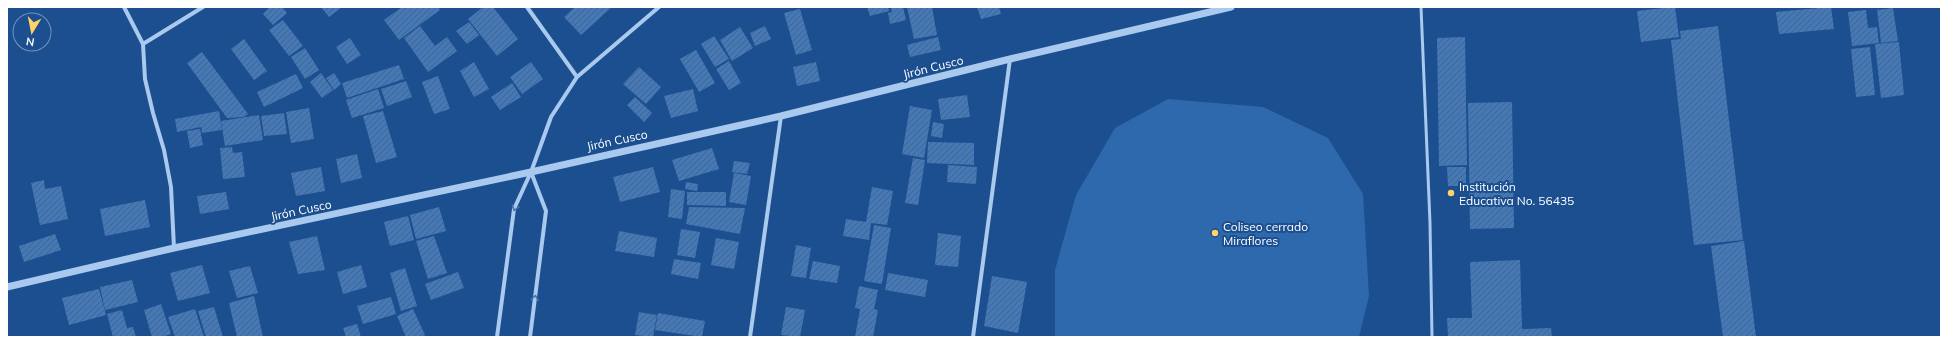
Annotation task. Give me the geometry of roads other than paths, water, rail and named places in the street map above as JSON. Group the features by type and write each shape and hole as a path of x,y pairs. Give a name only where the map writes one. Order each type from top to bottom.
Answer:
{"street":[{"path":"124,7 143,44 145,80 164,150 171,187 174,248"},
{"path":"143,44 203,7"},
{"path":"527,7 578,77"},
{"path":"497,337 514,209 551,117 578,77 659,7"},
{"name":"Jirón Cusco","path":"7,287 174,248 530,172 780,116 1010,59 1231,7"},
{"path":"973,337 1010,59"},
{"path":"750,337 780,116"},
{"path":"530,172 546,211 530,337"}],"lane":[{"path":"1421,7 1430,222 1432,337"}],"place":[{"name":"Institución Educativa No. 56435","path":"1451,193"},
{"name":"Coliseo cerrado Miraflores","path":"1215,233"}]}
